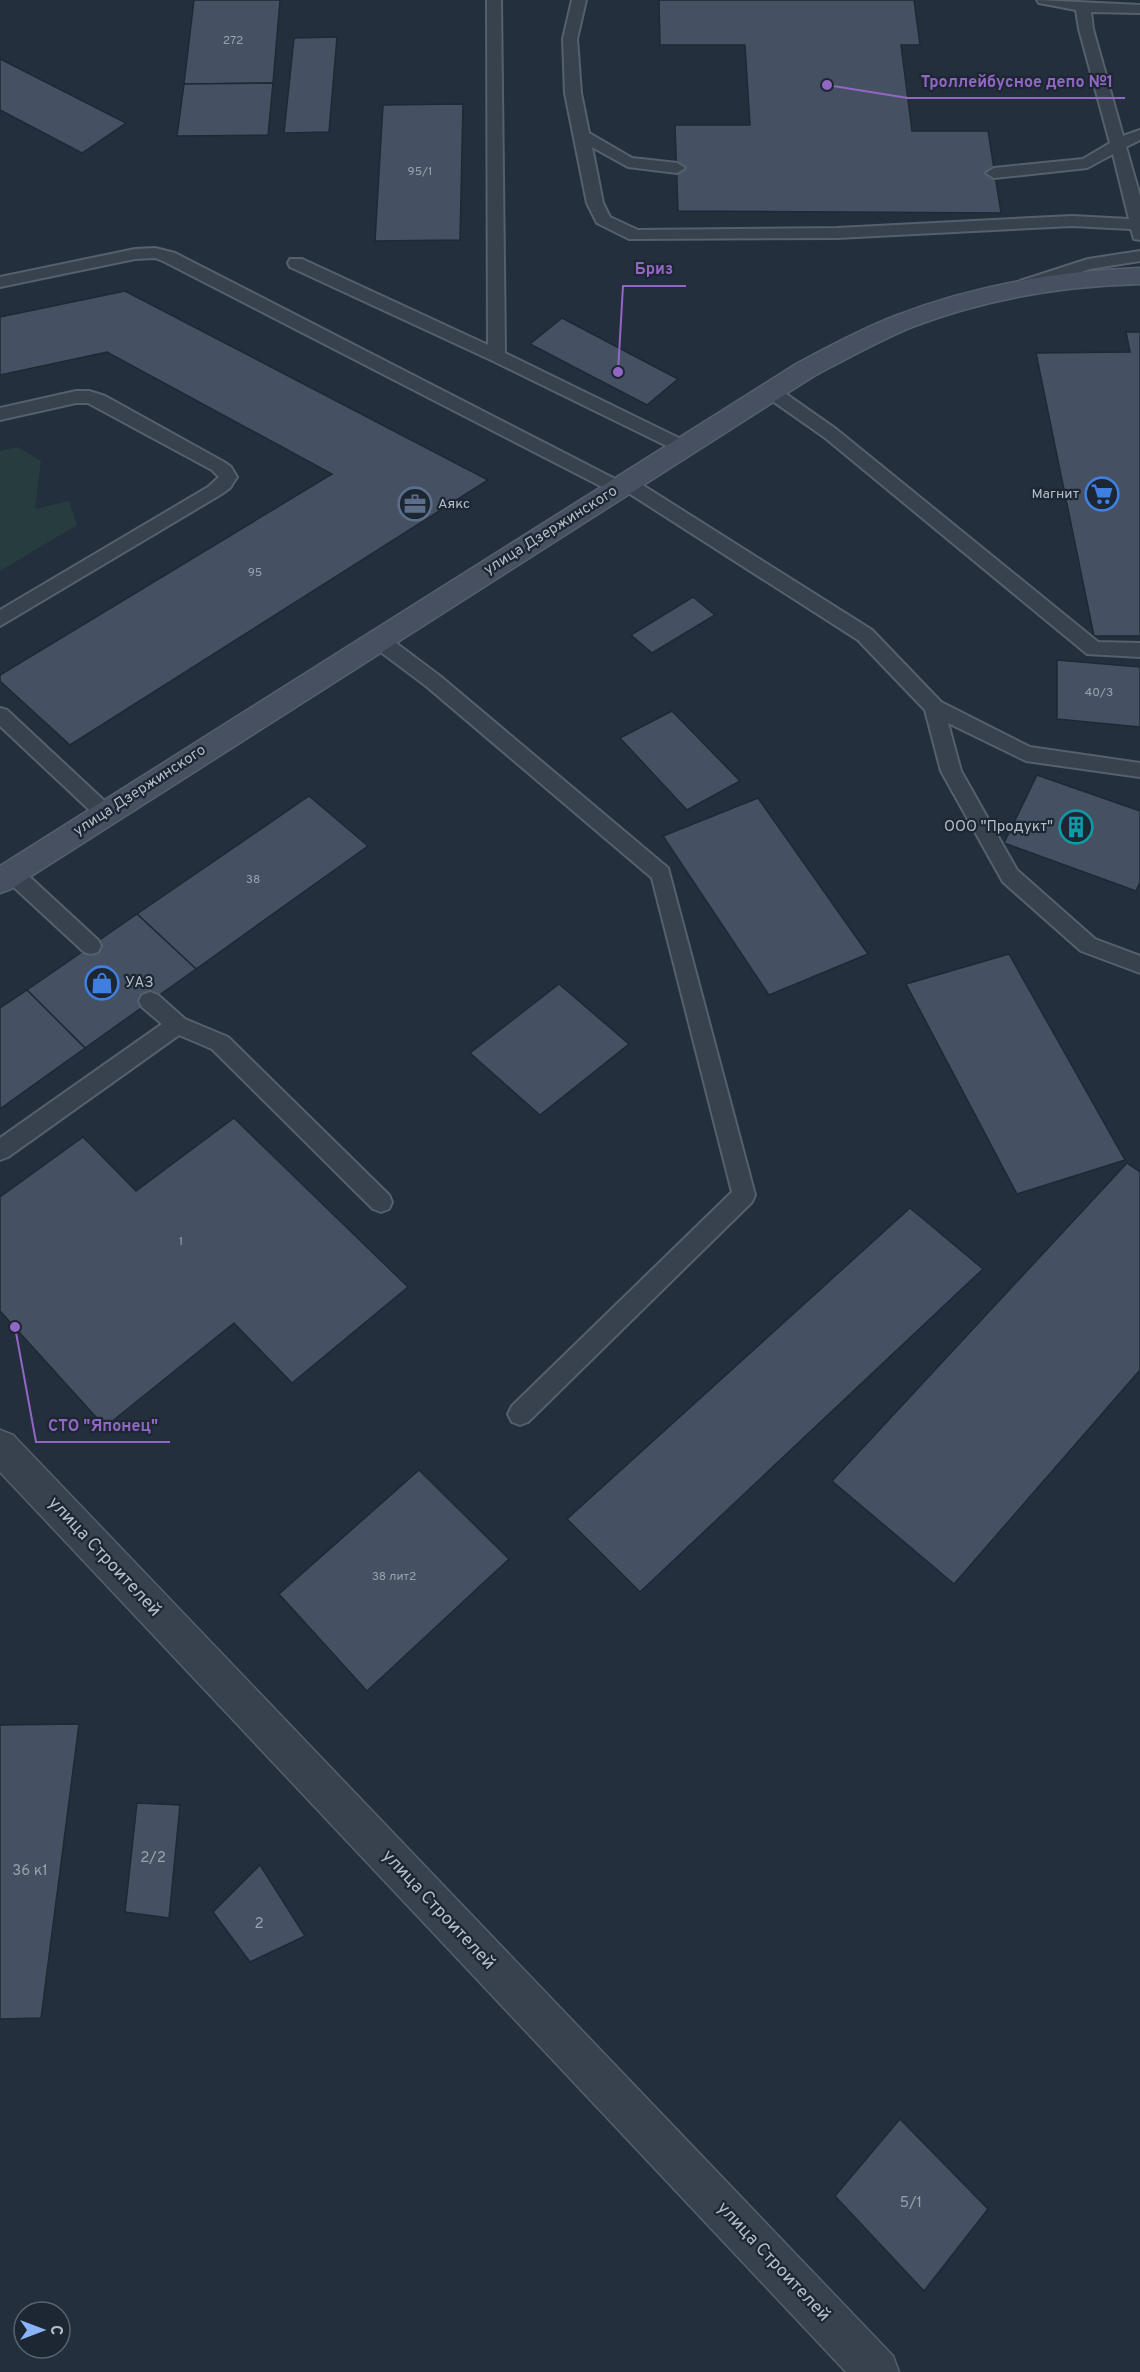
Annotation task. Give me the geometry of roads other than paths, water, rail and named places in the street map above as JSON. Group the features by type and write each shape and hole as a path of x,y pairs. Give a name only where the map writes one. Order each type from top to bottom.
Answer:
{"main road":[{"name":"улица Дзержинского","path":"6,877 377,639 624,486 770,391 831,356 903,322 1001,293 1075,280 1140,276"}],"street":[{"name":"улица Строителей","path":"0,1447 877,2372"}],"lane":[{"path":"494,0 497,356"},
{"path":"579,0 570,39 573,93 595,203 603,220 635,235 837,233 1072,221 1139,228 1086,29 1083,7"},
{"path":"1044,0 1083,7 1140,9"},
{"path":"582,135 628,162 677,168"},
{"path":"994,173 1087,163 1130,138 1140,135"},
{"path":"0,282 135,254 155,252 169,257 624,486 865,635 934,707 1026,754 1140,770"},
{"path":"1001,293 1088,264 1140,256"},
{"path":"296,263 497,356 683,447"},
{"path":"770,391 830,433 1094,649 1140,650"},
{"path":"0,414 88,397 99,400 218,466 225,471 228,477 224,484 214,491 0,619"},
{"path":"377,639 433,681 661,874 744,1195 520,1414"},
{"path":"934,707 951,771 1010,876 1088,945 1140,965"},
{"path":"0,715 105,813"},
{"path":"6,877 91,945"},
{"path":"150,1001 177,1026 220,1043 381,1202"},
{"path":"0,1150 177,1026"}],"place":[{"name":"Троллейбусное депо №1","path":"827,85"},
{"name":"Бриз","path":"618,372"},
{"name":"Магнит","path":"1102,494"},
{"name":"Аякс","path":"415,504"},
{"name":"ООО \"Продукт\"","path":"1076,827"},
{"name":"УАЗ","path":"102,983"},
{"name":"СТО \"Японец\"","path":"15,1327"}]}
